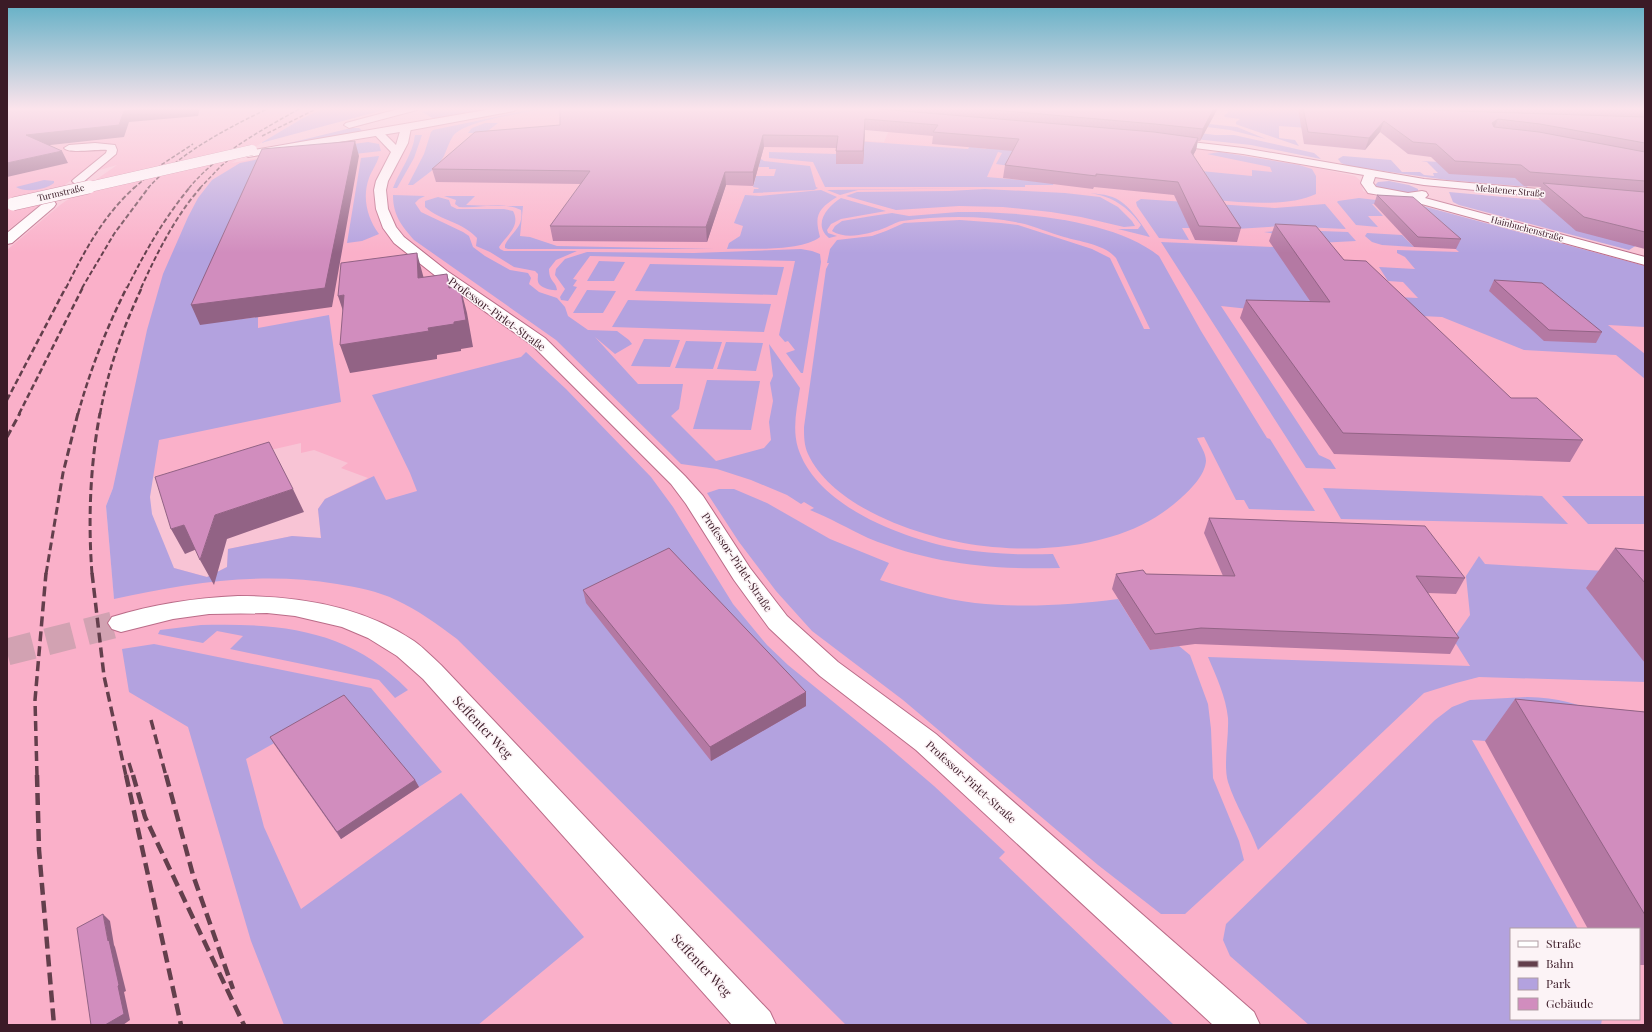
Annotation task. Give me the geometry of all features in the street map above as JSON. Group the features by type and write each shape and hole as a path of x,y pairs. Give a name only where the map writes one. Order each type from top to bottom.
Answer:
{"street":[{"path":"78,181 108,156"},
{"name":"Turmstraße","path":"10,205 229,156"},
{"name":"Professor-Pirlet-Straße","path":"395,156 382,181 380,190 382,209 390,228 398,240 442,274 539,342 678,480 695,501 742,574 778,622 829,669 926,742 1241,1025"},
{"name":"Melatener Straße","path":"1271,156 1424,182 1582,197"},
{"path":"1370,174 1367,183 1372,190 1408,197 1422,196 1425,192 1424,182"},
{"name":"Hainbuchenstraße","path":"1408,197 1645,261"},
{"path":"7,240 50,204"},
{"name":"Seffenter Weg","path":"121,623 180,609 234,604 281,605 344,617 403,647 432,672 758,1025"}],"shaded area":[{"path":"7,156 242,156 232,163 269,156 1041,156 1125,164 1146,156 1247,156 1298,164 1355,176 1361,181 1363,191 1382,199 1645,266 1645,1025 7,1025 7,250 60,205 117,165 75,177 7,231","holes":["301,443 301,453 314,450 348,463 341,468 368,478 325,499 318,509 321,538 292,536 228,549 227,567 207,577 174,568 114,598 106,506 113,488 152,477"]}],"green space":[{"path":"277,156 200,324 258,317 258,328 329,315 341,402 159,440 150,497 152,514 174,568 207,577 227,567 228,549 292,536 321,538 318,509 325,499 374,476 386,500 417,491 410,473 372,395 521,357 526,352 566,389 651,477 673,507 733,604 767,645 788,665 934,786 1005,852 999,858 1174,1025 846,1025 457,639 412,608 389,597 359,588 309,580 280,579 253,579 197,584 114,599 106,506 113,488 147,330 163,274 198,198 212,180 240,163"},
{"path":"379,156 369,178 366,200 371,221 379,234 362,241 347,243 361,158"},
{"path":"408,156 415,156 397,188 393,188"},
{"path":"423,156 444,156 438,165 430,172 413,185 408,185"},
{"path":"769,156 837,156 836,164 863,164 863,156 996,156 987,177 1054,183 1053,185 1025,185 1025,187 825,187 813,162 769,158"},
{"path":"1000,156 1113,156 1160,167 1252,176 1252,170 1272,172 1270,167 1217,156 1245,156 1299,165 1312,169 1316,176 1316,194 1301,199 1284,202 1265,203 1226,201 1173,195 1173,191 996,164"},
{"path":"1307,156 1318,156 1321,159"},
{"path":"1345,156 1391,160 1402,172 1420,172 1424,175 1434,176 1433,173 1438,173 1427,162 1421,161 1516,166 1522,183 1528,187 1447,180 1348,166 1341,163 1338,159"},
{"path":"758,157 764,161 810,166 816,187 818,188 814,190 753,193 754,189 759,188 753,187 756,176 774,176 776,169 759,167"},
{"path":"44,180 54,181 54,183 35,190 25,190 16,187"},
{"path":"1389,181 1409,185 1418,189 1418,191 1402,193 1383,190 1375,185 1378,182"},
{"path":"979,188 858,190 840,195 827,190"},
{"path":"985,189 1065,193 1100,197 1118,207 1135,226 1124,227 1051,212 1003,207 959,206 896,210 846,196 857,192"},
{"path":"821,190 837,197 825,205 819,213 817,223 820,237 811,242 789,247 727,249 729,243 740,236 743,226 734,223 745,195 760,196"},
{"path":"1449,192 1561,202 1645,240 1629,250 1459,205 1453,202"},
{"path":"1090,193 1107,195 1122,202 1132,212 1150,237 1118,229 1138,229 1141,225 1136,218 1119,203 1106,197"},
{"path":"393,195 425,196 415,203 421,212 469,236 473,247 485,256 510,270 528,273 531,278 529,284 539,292 557,298 565,307 568,316 588,330 617,331 629,340 632,344 615,354 595,337 638,384 683,384 679,409 671,416 716,461 764,448 771,440 769,422 773,401 770,383 773,376 769,344 800,388 795,426 798,448 808,469 823,487 843,503 865,517 913,537 971,551 1006,554 1053,554 1060,568 1011,568 962,564 915,554 868,538 810,510 814,508 804,502 801,504 787,495 751,480 717,469 681,464 556,340 414,240 396,214"},
{"path":"444,196 475,196 466,205 492,206 459,207 455,204 456,200"},
{"path":"438,197 449,200 451,206 457,209 504,209 513,211 515,216 514,226 499,247 504,251 577,251 556,260 549,269 551,279 557,290 548,289 540,285 538,282 538,274 535,271 514,267 490,252 476,246 477,238 465,228 438,216 425,207 425,201"},
{"path":"841,198 886,211 841,219 831,224 827,230 828,233 837,236 829,238 824,233 822,221 827,210"},
{"path":"1359,198 1419,205 1645,266 1645,327 1608,325 1645,354 1645,379 1616,355 1524,350 1442,317 1382,314 1287,313 1221,306 1319,455 1330,460 1336,469 1306,468 1161,242 1274,247 1350,295 1418,298 1403,282 1388,281 1379,267 1415,269 1405,257 1397,253 1397,250 1459,252 1409,206 1372,204 1383,216 1368,216 1378,227 1356,225 1337,202"},
{"path":"1141,199 1275,208 1325,204 1346,229 1282,226 1236,229 1180,207 1190,228 1182,228 1189,240 1159,238 1137,206 1136,202"},
{"path":"506,206 523,206 520,236 530,237 557,246 714,249 508,249 505,248 505,245 521,221 521,210"},
{"path":"958,212 1007,213 1063,220 1091,226 1117,233 1140,243 1159,256 1201,331 1267,438 1270,439 1315,511 1249,509 1244,500 1236,500 1204,437 1197,438 1205,455 1205,466 1197,481 1181,498 1157,517 1148,522 1110,537 1079,544 1032,549 1000,548 961,543 911,529 885,519 860,506 839,491 821,474 808,454 805,444 804,430 826,269 829,263 827,263 830,249 837,240 872,236 904,223 960,220 1018,225 1092,249 1110,258 1144,329 1150,329 1116,258 1111,253 1092,244 1006,220 961,217 902,221 876,231 850,236 838,234 832,231 835,226 842,221 872,216 892,213 909,216"},
{"path":"1292,230 1348,232 1356,241 1318,243 1291,236 1264,232"},
{"path":"1367,233 1402,235 1414,247 1382,245 1372,242 1365,236"},
{"path":"801,249 820,254 821,262 803,373 801,373 786,353 795,350 788,341 785,342 779,335 795,261 590,256 573,279 577,280 573,286 577,287 568,301 561,300 560,297 565,289 555,275 556,269 565,259 587,252 694,253"},
{"path":"599,261 625,262 614,281 587,281"},
{"path":"650,264 784,267 777,295 635,291"},
{"path":"587,290 616,291 603,313 573,313"},
{"path":"628,300 771,304 764,332 612,327"},
{"path":"644,339 680,340 670,367 631,366"},
{"path":"686,341 722,342 713,369 675,368"},
{"path":"726,342 763,343 756,371 717,369"},
{"path":"707,380 760,381 751,430 693,429"},
{"path":"1323,488 1542,496 1568,524 1341,519"},
{"path":"719,489 734,489 767,503 830,539 889,563 880,580 915,591 939,597 993,605 1029,606 1118,599 1150,650 1179,646 1190,655 1208,704 1211,729 1213,778 1239,841 1244,860 1185,914 1161,914 1098,865 903,700 812,631 776,591 739,542 707,493"},
{"path":"1562,496 1645,496 1645,524 1588,524"},
{"path":"1479,556 1485,564 1605,571 1645,663 1645,682 1479,677 1424,693 1258,850 1228,782 1226,767 1228,726 1227,710 1208,657 1470,666 1453,639 1470,615 1466,576"},
{"path":"201,625 259,626 286,629 312,634 338,642 362,654 385,670 408,690 395,698 379,680 230,649 243,636 217,631 203,643 158,634 160,630"},
{"path":"154,644 371,688 442,772 419,787 347,702 246,759 264,827 301,909 461,793 584,937 478,1025 284,1025 251,941 188,727 129,692 122,649"},
{"path":"1527,697 1549,699 1568,702 1605,716 1511,743 1472,740 1577,928 1510,928 1510,1020 1602,1020 1601,1025 1309,1025 1230,956 1223,940 1226,924 1435,720 1452,707 1470,700"}],"building":[{"path":"7,156 38,156 7,163"},
{"path":"259,156 352,156 325,288 191,305"},
{"path":"447,156 757,156 753,172 725,172 706,227 550,226 590,171 432,169"},
{"path":"1010,156 1194,156 1241,228 1199,226 1178,182 1096,174 1096,176 1005,165"},
{"path":"1450,156 1645,156 1645,181 1530,172 1521,165 1455,161"},
{"path":"1543,183 1645,192 1645,232 1584,217"},
{"path":"1377,195 1413,197 1461,239 1418,237"},
{"path":"1275,224 1316,226 1344,260 1366,261 1511,398 1537,398 1583,440 1343,433 1246,300 1330,302"},
{"path":"417,253 418,278 447,274 449,288 460,286 466,320 454,322 454,324 428,328 429,331 340,345 344,295 338,296 341,263"},
{"path":"1494,280 1542,283 1602,332 1549,330"},
{"path":"269,442 293,489 215,515 200,560 184,525 171,529 155,477"},
{"path":"1209,518 1425,526 1465,578 1416,576 1459,638 1201,628 1155,634 1116,574 1143,570 1146,574 1235,576"},
{"path":"669,548 806,692 710,747 583,590"},
{"path":"1615,548 1645,551 1645,583"},
{"path":"344,695 415,780 337,832 270,737"},
{"path":"1515,699 1645,712 1645,915"},
{"path":"103,914 124,1014 105,1025 91,1025 77,928"}],"tunnel":[{"path":"7,652 121,623"}],"railway":[{"path":"134,188 161,165 174,156"},
{"path":"149,187 184,156"},
{"path":"189,188 200,176 223,156"},
{"path":"200,188 232,157"},
{"path":"82,288 114,234 149,187"},
{"path":"127,288 141,261 171,211 190,187"},
{"path":"141,288 175,222 201,187"},
{"path":"66,288 80,260 104,222 134,188"},
{"path":"7,400 66,287"},
{"path":"19,414 83,287"},
{"path":"78,414 100,349 127,287"},
{"path":"100,414 107,381 117,349 142,287"},
{"path":"7,437 20,413"},
{"path":"46,574 63,473 78,413"},
{"path":"92,574 90,534 92,473 100,413"},
{"path":"37,776 35,700 46,573"},
{"path":"92,573 104,676 126,776"},
{"path":"151,720 166,776"},
{"path":"129,763 133,776"},
{"path":"37,775 39,850 54,1025"},
{"path":"126,775 181,1025"},
{"path":"133,775 145,817 244,1025"},
{"path":"166,775 193,875 233,989"}]}
